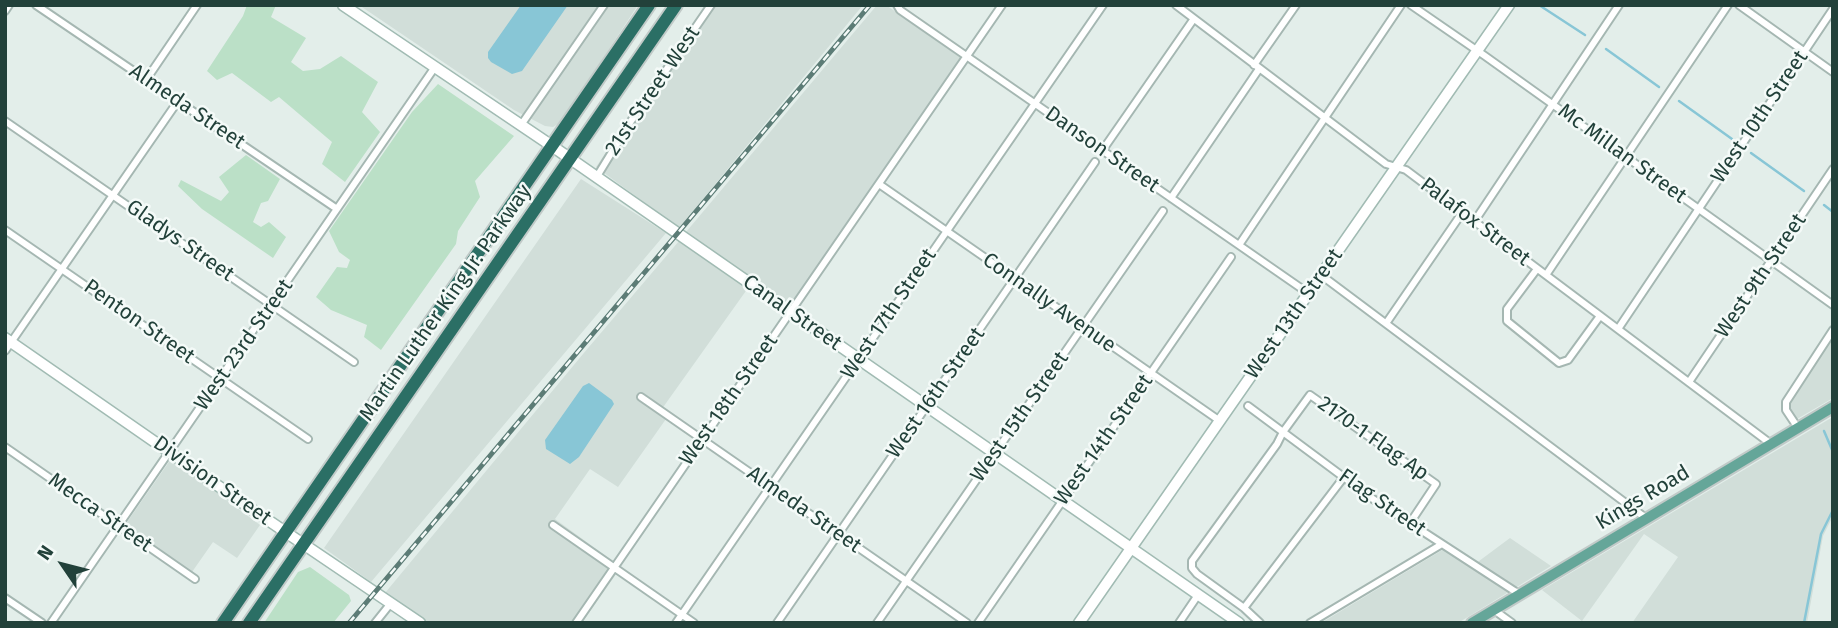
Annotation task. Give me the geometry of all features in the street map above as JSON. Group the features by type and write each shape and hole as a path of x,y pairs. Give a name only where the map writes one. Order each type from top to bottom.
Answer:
{"highway":[{"name":"Martin Luther King Jr. Parkway","path":"223,623 649,5"},
{"name":"Martin Luther King Jr. Parkway","path":"249,623 676,5"}],"main road":[{"name":"Kings Road","path":"1472,623 1833,407"}],"street":[{"path":"5,11 9,5"},
{"name":"Almeda Street","path":"36,5 337,209"},
{"path":"146,79 197,5"},
{"name":"Canal Street","path":"343,5 552,146 1239,623"},
{"path":"521,125 604,5"},
{"name":"21st Street West","path":"596,178 631,121 711,5"},
{"name":"Danson Street","path":"897,5 900,10 967,57 1308,293"},
{"name":"West 18th Street","path":"576,623 1002,5"},
{"name":"West 17th Street","path":"676,623 1103,5"},
{"name":"Palafox Street","path":"1176,5 1386,164 1406,170 1771,444"},
{"path":"1186,13 1191,5"},
{"path":"1171,198 1296,5"},
{"path":"1239,245 1401,5"},
{"name":"Mc Millan Street","path":"1410,5 1833,305"},
{"name":"West 13th Street","path":"1079,623 1509,5"},
{"path":"1474,222 1619,5"},
{"path":"1546,275 1728,5"},
{"path":"1740,5 1833,72"},
{"name":"West 10th Street","path":"1618,329 1833,9"},
{"path":"1102,150 1194,20"},
{"name":"West 23rd Street","path":"51,623 435,67"},
{"path":"7,344 178,101"},
{"name":"Gladys Street","path":"5,121 354,362"},
{"name":"West 16th Street","path":"777,623 1094,162"},
{"name":"West 9th Street","path":"1689,382 1833,169"},
{"name":"Connally Avenue","path":"878,184 1220,421"},
{"name":"West 15th Street","path":"877,623 1163,211"},
{"path":"1387,322 1462,213"},
{"name":"Penton Street","path":"5,230 307,439"},
{"name":"West 14th Street","path":"978,623 1231,257"},
{"path":"1537,268 1507,309 1507,321 1559,363 1568,360 1600,316"},
{"path":"1321,275 1647,519"},
{"path":"1798,428 1786,410 1787,397 1833,330"},
{"name":"Division Street","path":"7,344 420,623"},
{"name":"2170-1 Flag Ap","path":"1283,432 1310,394 1436,484 1410,523"},
{"name":"Almeda Street","path":"641,397 967,623"},
{"name":"Flag Street","path":"1248,406 1410,523 1519,594"},
{"path":"1260,623 1197,574 1192,568 1192,561 1283,432"},
{"name":"Mecca Street","path":"5,447 195,579"},
{"path":"1244,608 1344,477"},
{"path":"553,525 694,623"},
{"path":"1310,623 1442,544"},
{"path":"1179,623 1198,595"},
{"path":"5,598 42,623"},
{"path":"375,623 391,603"},
{"path":"1493,610 1512,623"}],"shaded area":[{"path":"359,5 638,5 561,122 553,127 545,126 514,110"},
{"path":"706,5 863,5 679,228 596,167"},
{"path":"877,5 886,5 961,58 790,305 686,232"},
{"path":"581,179 666,233 371,582 324,548"},
{"path":"679,241 748,288 659,413 666,419 618,487 590,469 555,519 621,567 582,623 429,623 385,593 583,354"},
{"path":"1833,337 1833,398 1797,419 1791,410 1790,399"},
{"path":"1831,418 1833,516 1823,536 1807,623 1632,623 1678,557 1644,534 1582,621 1542,590"},
{"path":"171,459 260,525 237,558 213,542 192,572 125,525"},
{"path":"1510,538 1551,566 1458,623 1321,623 1444,549 1471,567"}],"green space":[{"path":"247,5 276,5 271,17 306,38 291,62 303,71 320,69 341,56 378,82 362,112 380,132 345,182 322,164 332,142 279,97 271,102 232,73 217,80 207,71 243,16"},
{"path":"438,84 514,136 475,181 480,197 458,231 456,244 381,350 364,337 367,325 331,310 316,297 337,267 347,268 350,260 339,252 329,231 412,112"},
{"path":"246,155 280,179 268,201 261,203 253,222 261,227 269,222 286,237 273,258 202,209 178,186 181,180 221,201 229,192 219,177"},
{"path":"310,567 349,595 351,601 333,623 264,623 298,572"}],"water":[{"path":"521,5 568,5 522,71 512,74 491,62 488,52"},
{"path":"589,383 614,404 579,457 570,464 546,449 545,440 583,386"}],"waterway":[{"path":"1539,5 1585,35"},
{"path":"1606,49 1659,87"},
{"path":"1679,101 1732,139"},
{"path":"1751,153 1804,191"},
{"path":"1824,205 1833,212"},
{"path":"1824,431 1833,452"},
{"path":"1804,623 1821,534 1833,510"}],"railway":[{"path":"349,623 870,5"}]}
